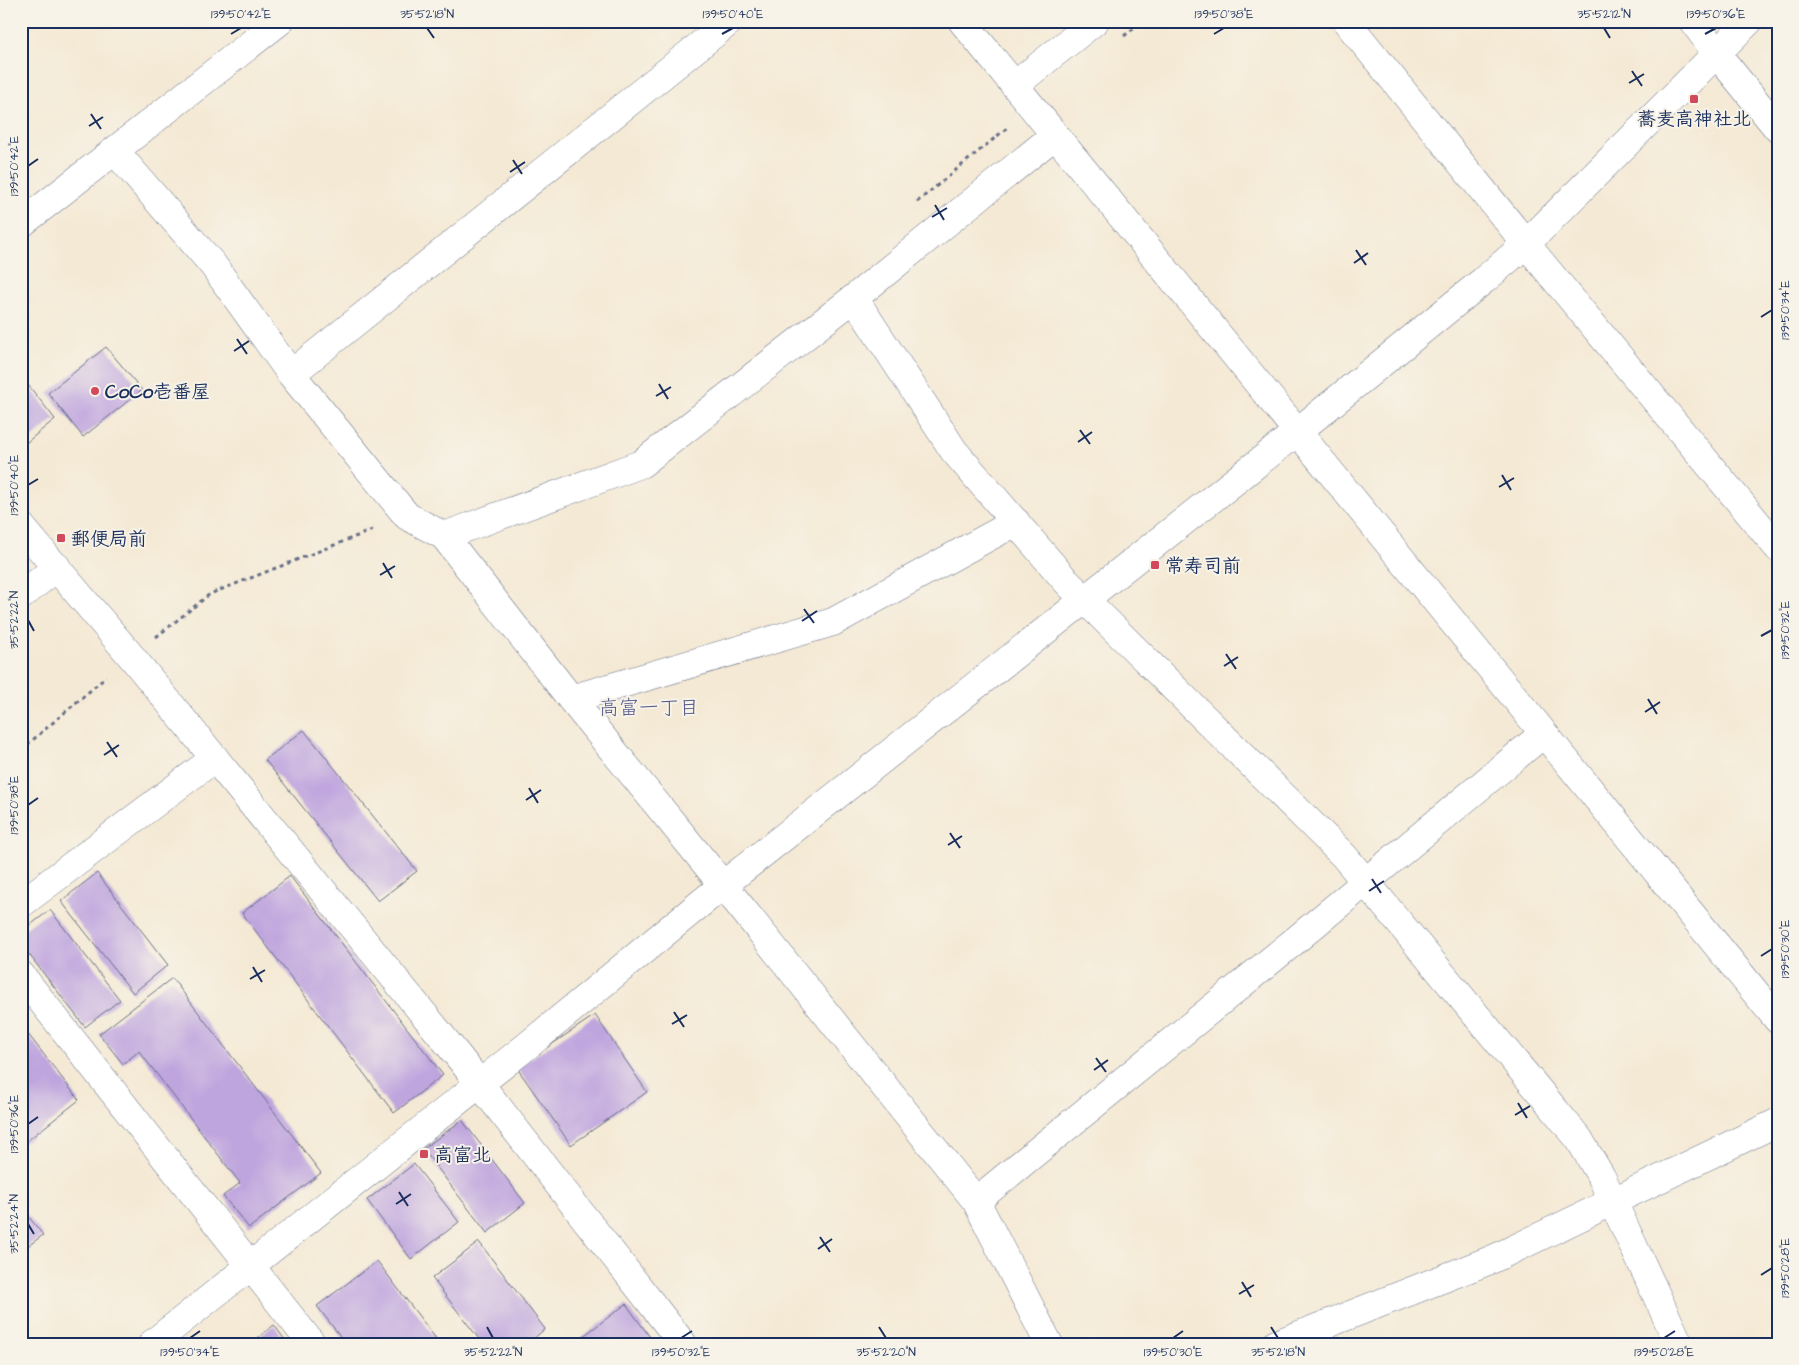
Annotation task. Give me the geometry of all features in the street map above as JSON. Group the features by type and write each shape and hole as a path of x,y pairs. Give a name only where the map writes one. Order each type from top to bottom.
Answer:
{"street":[{"path":"21,224 280,21"},
{"path":"291,374 730,21"},
{"path":"962,21 1778,1020"},
{"path":"1015,85 1095,21"},
{"path":"1346,21 1526,244 1778,548"},
{"path":"1692,21 1778,129"},
{"path":"152,1344 480,1083 723,885 1297,432 1526,244 1749,21"},
{"path":"444,536 641,464 854,298 1055,135"},
{"path":"115,151 213,265 291,374 406,516 444,536 571,698 976,1202 1049,1344"},
{"path":"854,298 954,451 1083,600 1344,856 1579,1138 1602,1178 1679,1344"},
{"path":"571,698 833,622 1016,522"},
{"path":"21,526 131,656 480,1083 683,1344"},
{"path":"21,596 57,567"},
{"path":"976,1202 1297,940 1365,881 1543,734"},
{"path":"21,904 215,758"},
{"path":"21,975 312,1344"},
{"path":"1276,1344 1493,1259 1613,1203 1778,1122"}],"path":[{"path":"1121,38 1143,21"},
{"path":"910,207 1032,107"},
{"path":"21,750 131,656 210,594 406,516"}],"building":[{"name":"CoCo壱番屋","path":"106,347 142,390 83,437 48,393"},
{"path":"21,376 55,419 21,447"},
{"path":"304,730 417,871 378,901 265,760"},
{"path":"97,873 168,965 133,993 61,901"},
{"path":"290,876 443,1075 394,1113 242,913"},
{"path":"50,910 120,1000 85,1027 21,944 21,932"},
{"path":"172,978 321,1173 249,1228 223,1196 240,1183 139,1051 123,1064 99,1034"},
{"path":"595,1015 647,1092 571,1145 517,1068"},
{"path":"21,1025 79,1100 23,1144 21,1141"},
{"path":"462,1120 525,1203 487,1233 423,1149"},
{"path":"414,1164 459,1222 411,1259 367,1200"},
{"path":"21,1207 43,1235 21,1251"},
{"path":"479,1242 545,1329 527,1344 483,1344 432,1278"},
{"path":"377,1261 440,1344 346,1344 317,1306"},
{"path":"626,1304 655,1344 581,1344 578,1340"},
{"path":"274,1325 288,1344 250,1344"}],"place":[{"name":"蕎麦高神社北","path":"1694,99"},
{"name":"CoCo壱番屋","path":"95,391"},
{"name":"郵便局前","path":"61,538"},
{"name":"常寿司前","path":"1155,565"},
{"name":"高富北","path":"424,1154"}],"district":[{"name":"高富一丁目","path":"649,707"}]}
